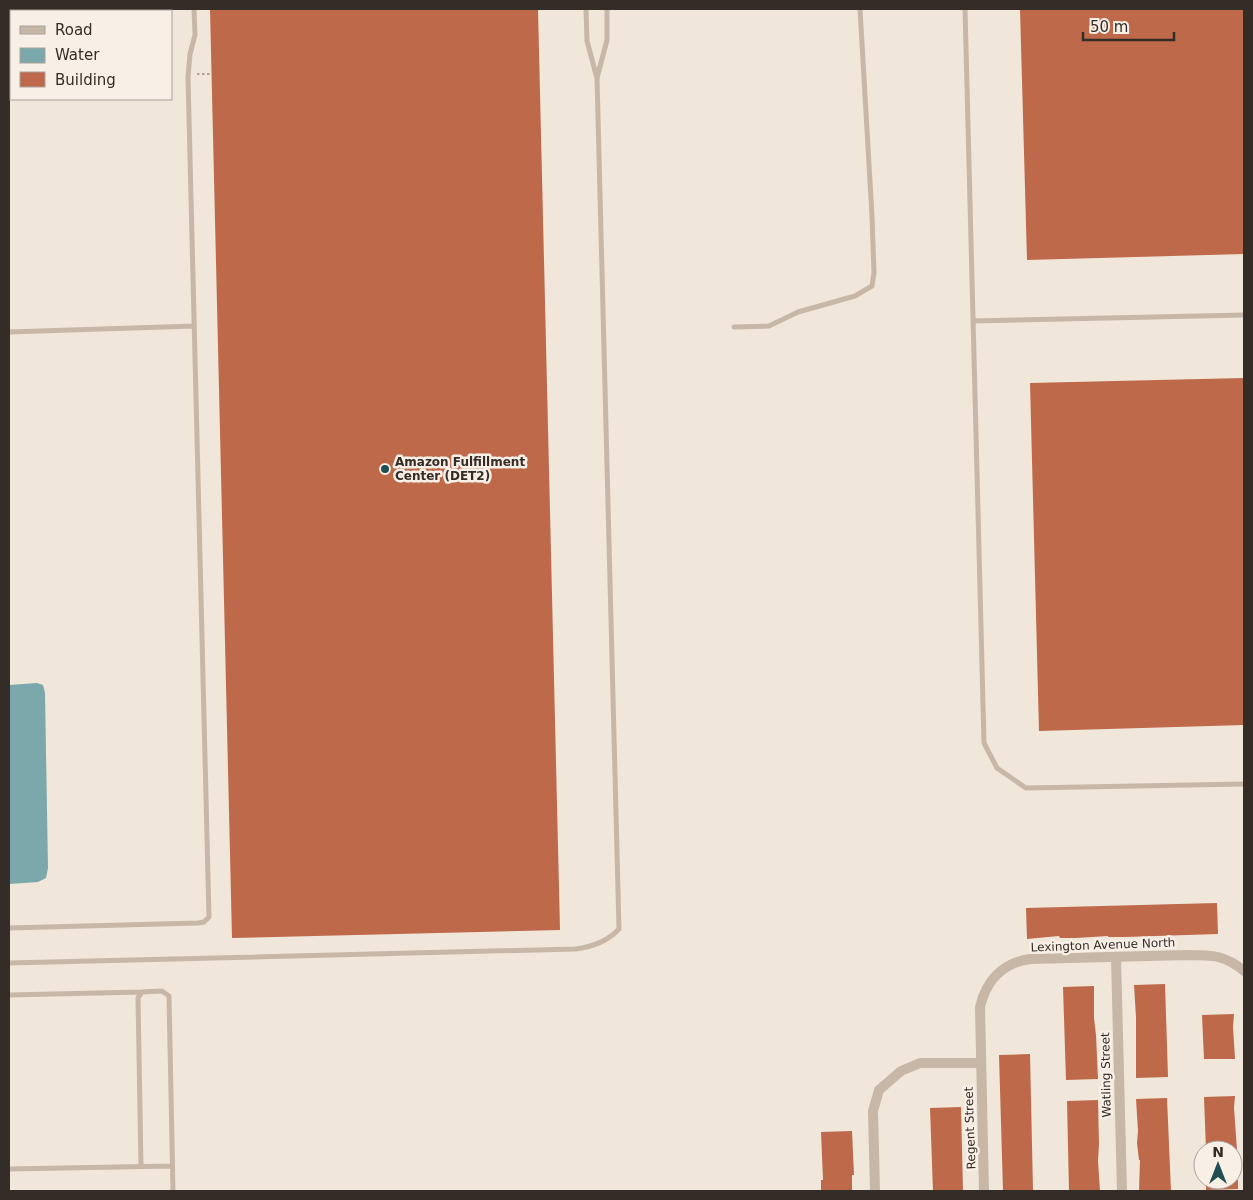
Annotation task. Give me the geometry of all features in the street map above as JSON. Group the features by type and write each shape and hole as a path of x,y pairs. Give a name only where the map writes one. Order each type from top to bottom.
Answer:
{"street":[{"name":"Lexington Avenue North","path":"980,1063 980,1007 983,995 995,975 1003,968 1021,960 1211,955 1225,958 1244,971"},
{"name":"Watling Street","path":"1116,957 1122,1191"},
{"path":"875,1191 873,1111 879,1090 901,1071 920,1063 980,1063"},
{"name":"Regent Street","path":"980,1063 984,1191"}],"lane":[{"path":"9,928 171,925 204,922 209,917 188,77 190,54 195,35 194,9"},
{"path":"9,963 575,949 588,947 611,938 619,929 597,78 587,41 586,9"},
{"path":"597,78 607,40 607,9"},
{"path":"734,327 769,326 798,312 855,296 872,286 874,273 872,216 860,9"},
{"path":"965,9 984,743 997,768 1026,788 1244,784"},
{"path":"973,321 1244,315"},
{"path":"9,332 194,326"},
{"path":"9,995 162,991 169,996 173,1191"},
{"path":"141,1166 138,998 142,992"},
{"path":"9,1169 172,1166"}],"path":[{"path":"197,74 210,74"}],"water":[{"path":"37,683 43,685 45,693 48,868 46,878 38,882 9,884 9,685"}],"building":[{"name":"Amazon Fulfillment Center (DET2)","path":"210,9 538,9 560,930 232,938"},
{"path":"1020,9 1244,9 1244,254 1027,260"},
{"path":"1244,378 1244,725 1039,731 1030,383"},
{"path":"1217,903 1218,934 1076,938 1060,938 1059,936 1027,939 1026,908"},
{"path":"1165,984 1168,1077 1136,1078 1134,985"},
{"path":"1094,986 1098,1079 1066,1080 1063,987"},
{"path":"1234,1014 1235,1059 1204,1059 1202,1015"},
{"path":"1030,1054 1033,1191 1003,1191 999,1055"},
{"path":"1235,1096 1236,1140 1206,1140 1204,1097"},
{"path":"1167,1098 1171,1191 1139,1191 1140,1160 1137,1143 1136,1099"},
{"path":"1098,1100 1100,1191 1069,1191 1067,1101"},
{"path":"961,1107 963,1191 933,1191 930,1108"},
{"path":"852,1131 854,1175 852,1175 852,1191 821,1191 821,1180 823,1180 821,1132"}],"place":[{"name":"Amazon Fulfillment Center (DET2)","path":"385,469"}]}
